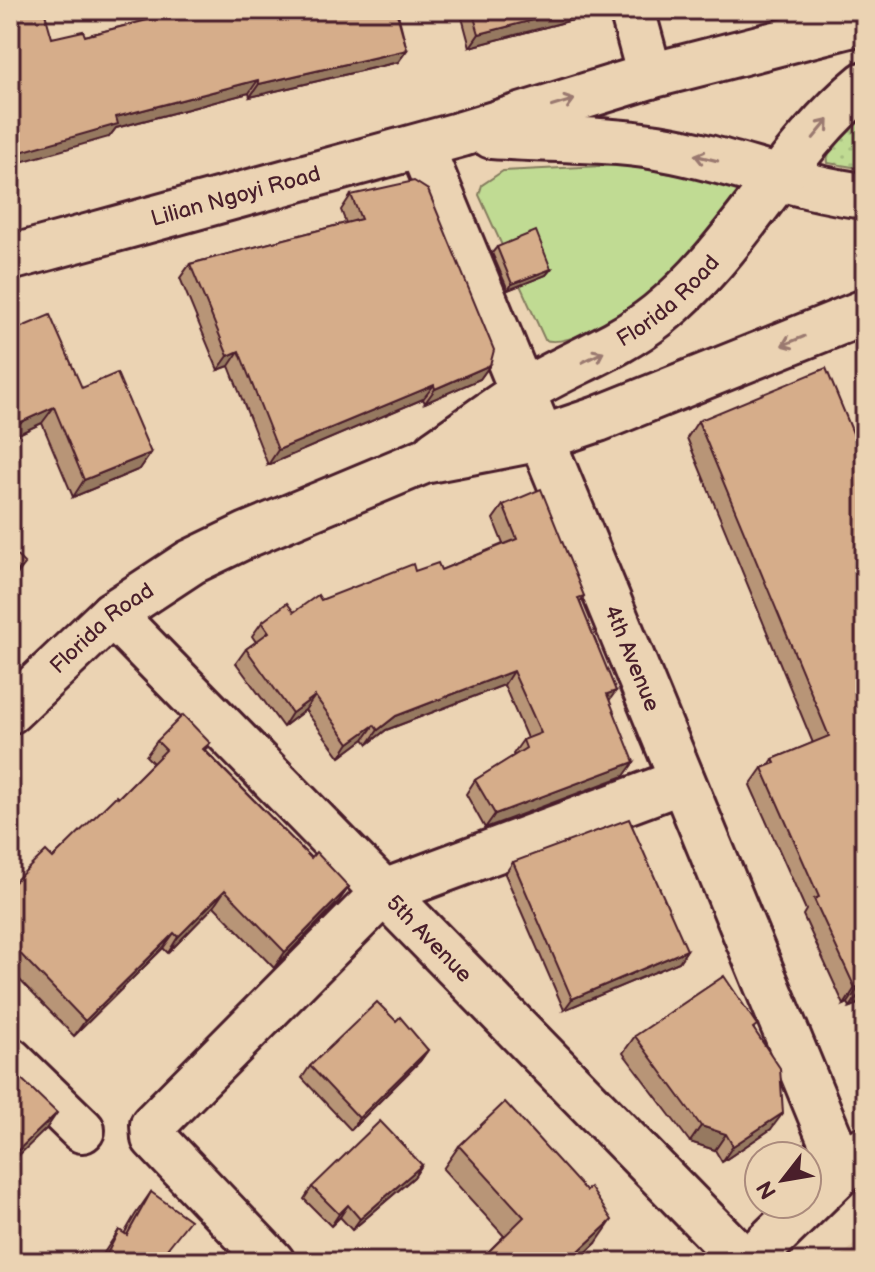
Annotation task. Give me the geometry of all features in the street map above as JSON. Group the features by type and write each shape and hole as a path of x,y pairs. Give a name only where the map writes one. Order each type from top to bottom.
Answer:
{"street":[{"path":"632,10 650,76"},
{"name":"Lilian Ngoyi Road","path":"10,258 441,140 650,76 865,21"},
{"name":"Florida Road","path":"10,711 112,614 191,562 424,461 523,392 604,352 659,314 714,258 848,98 865,84"},
{"name":"Lilian Ngoyi Road","path":"441,140 597,140 659,147 833,193 865,196"},
{"name":"4th Avenue","path":"441,140 523,392 682,781 854,1159"},
{"name":"Florida Road","path":"424,461 542,438 598,419 865,312"},
{"name":"5th Avenue","path":"112,614 747,1262"},
{"path":"272,1262 154,1138 151,1129 257,1016 384,892 682,781"},
{"path":"10,1060 82,1130"},
{"path":"747,1262 854,1159"}],"shaded area":[{"path":"865,1234 865,1262 836,1262"}],"green space":[{"path":"865,112 865,169 828,163 827,153"},
{"path":"622,165 739,186 742,191 703,247 652,291 605,323 582,334 562,340 545,340 479,195 482,185 503,171"}],"building":[{"path":"10,10 44,10 52,38 83,31 85,36 159,17 157,10 396,10 407,50 259,84 258,80 116,117 118,124 10,155"},
{"path":"472,10 572,10 479,34"},
{"path":"414,181 428,190 494,350 490,365 278,450 239,351 228,356 190,264 361,219 351,195"},
{"path":"536,231 551,269 512,284 497,247"},
{"path":"50,315 82,388 117,373 151,453 84,480 54,407 19,423 10,401 10,332"},
{"path":"826,368 865,462 865,989 862,990 860,986 855,988 814,899 819,897 762,768 775,763 773,759 829,736 698,421"},
{"path":"541,489 584,596 578,598 616,691 607,694 634,762 495,814 475,780 526,748 523,740 541,733 513,671 396,716 378,730 374,725 349,743 315,696 292,713 246,649 269,632 262,622 287,603 294,612 318,595 321,600 413,564 415,571 438,563 441,570 517,539 503,505"},
{"path":"10,549 25,564 10,578"},
{"path":"183,715 210,743 203,749 311,858 316,852 349,887 285,952 225,890 178,937 174,933 85,1021 10,943 10,886 46,851 53,858 116,796 118,798 166,750 157,741"},
{"path":"629,819 687,950 572,999 513,862"},
{"path":"724,976 757,1025 753,1028 780,1068 783,1113 733,1146 726,1134 701,1126 635,1036"},
{"path":"377,1002 396,1021 400,1017 428,1050 359,1118 310,1066"},
{"path":"10,1068 57,1113 10,1158"},
{"path":"505,1102 586,1191 590,1187 612,1220 567,1262 478,1262 524,1217 459,1146"},
{"path":"380,1121 422,1165 360,1219 348,1205 339,1214 312,1187"},
{"path":"151,1192 190,1220 167,1249 174,1254 168,1262 103,1262 119,1230 127,1235"}]}
